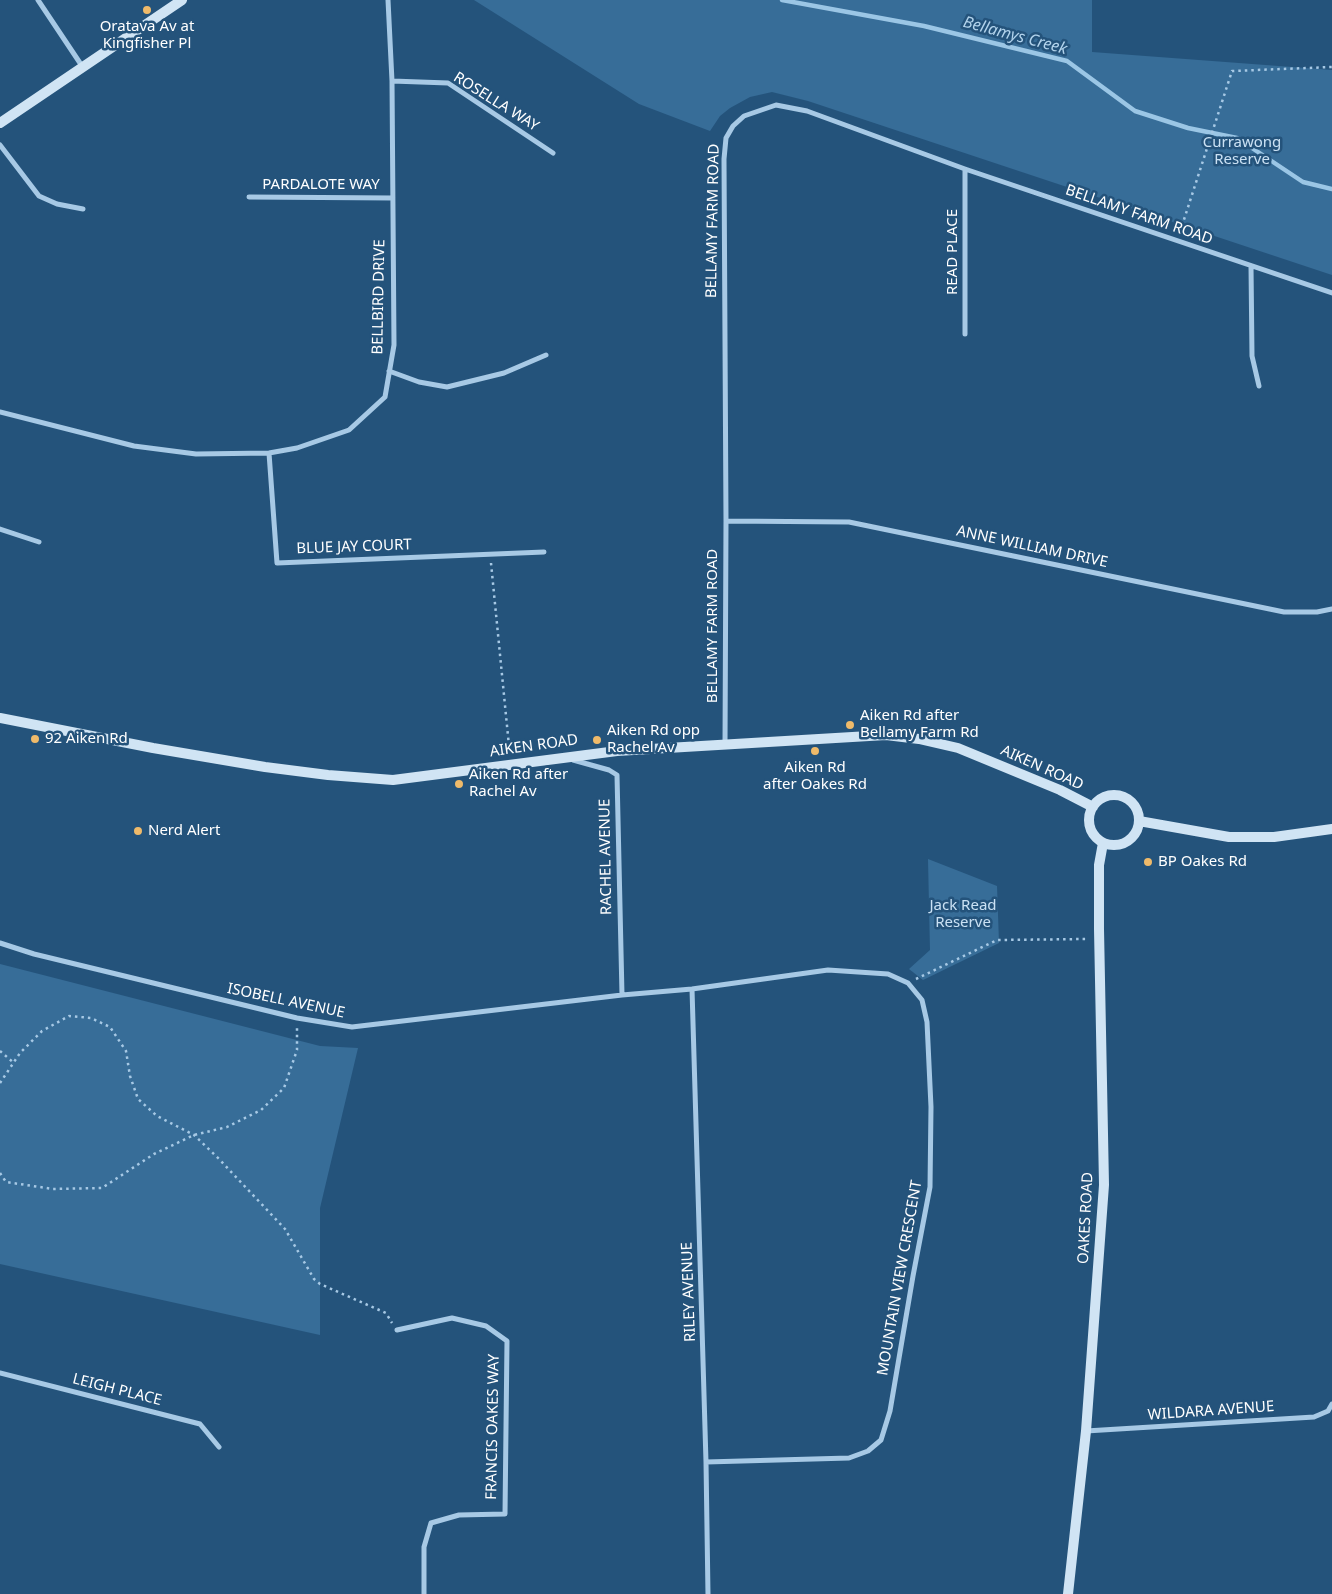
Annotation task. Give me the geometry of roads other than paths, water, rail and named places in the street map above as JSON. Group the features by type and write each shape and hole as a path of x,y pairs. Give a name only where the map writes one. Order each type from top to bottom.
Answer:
{"street":[{"path":"38,0 82,66"},
{"path":"0,123 182,0"},
{"name":"BELLBIRD DRIVE","path":"0,412 134,446 196,454 269,452 297,448 349,430 385,397 394,345 392,80 388,0"},
{"name":"ROSELLA WAY","path":"392,80 448,83 553,153"},
{"name":"BELLAMY FARM ROAD","path":"724,744 726,521 724,159 726,138 733,126 744,116 776,105 807,111 965,169 1332,294"},
{"path":"0,145 39,196 57,204 83,209"},
{"name":"READ PLACE","path":"965,169 965,334"},
{"name":"PARDALOTE WAY","path":"249,197 393,198"},
{"path":"1251,266 1252,356 1259,386"},
{"path":"389,371 419,382 447,387 504,373 546,355"},
{"name":"BLUE JAY COURT","path":"269,452 276,563 544,552"},
{"name":"ANNE WILLIAM DRIVE","path":"726,521 848,522 1284,612 1317,612 1332,609"},
{"path":"0,529 38,542"},
{"name":"AIKEN ROAD","path":"0,718 265,767 361,778 402,779 617,751 886,735 919,739 958,748 1060,790 1093,807"},
{"name":"RACHEL AVENUE","path":"563,757 603,768 617,776 622,995"},
{"path":"1109,796 1118,796 1126,799 1137,812 1139,821 1136,831 1129,840 1121,844 1112,845 1103,842 1096,838 1089,824 1090,813 1093,807 1109,796"},
{"path":"1139,821 1236,838 1274,837 1332,829"},
{"name":"OAKES ROAD","path":"1068,1594 1086,1431 1104,1185 1099,939 1099,865 1103,842"},
{"name":"ISOBELL AVENUE","path":"0,943 34,954 297,1018 352,1027 622,995 692,989"},
{"name":"MOUNTAIN VIEW CRESCENT","path":"692,989 828,970 888,974 908,983 922,1000 927,1022 931,1107 930,1187 890,1411 881,1440 868,1451 849,1458 706,1462"},
{"name":"RILEY AVENUE","path":"692,989 708,1594"},
{"name":"FRANCIS OAKES WAY","path":"397,1330 452,1318 486,1326 506,1341 505,1514 459,1515 431,1523 424,1547 424,1594"},
{"name":"LEIGH PLACE","path":"0,1373 200,1424 219,1447"},
{"name":"WILDARA AVENUE","path":"1086,1431 1314,1417 1328,1411 1332,1404"}],"waterway":[{"name":"Bellamys Creek","path":"782,0 924,26 1067,61 1135,111 1188,128 1237,138 1303,182 1332,189"}],"place":[{"name":"Oratava Av at Kingfisher Pl","path":"147,10"},
{"name":"Aiken Rd after Bellamy Farm Rd","path":"850,725"},
{"name":"92 Aiken Rd","path":"35,739"},
{"name":"Aiken Rd opp Rachel Av","path":"597,740"},
{"name":"Aiken Rd after Oakes Rd","path":"815,751"},
{"name":"Aiken Rd after Rachel Av","path":"459,784"},
{"name":"Nerd Alert","path":"138,831"},
{"name":"BP Oakes Rd","path":"1148,862"}],"park label":[{"name":"Currawong Reserve","path":"1242,152"},
{"name":"Jack Read Reserve","path":"963,914"}]}
